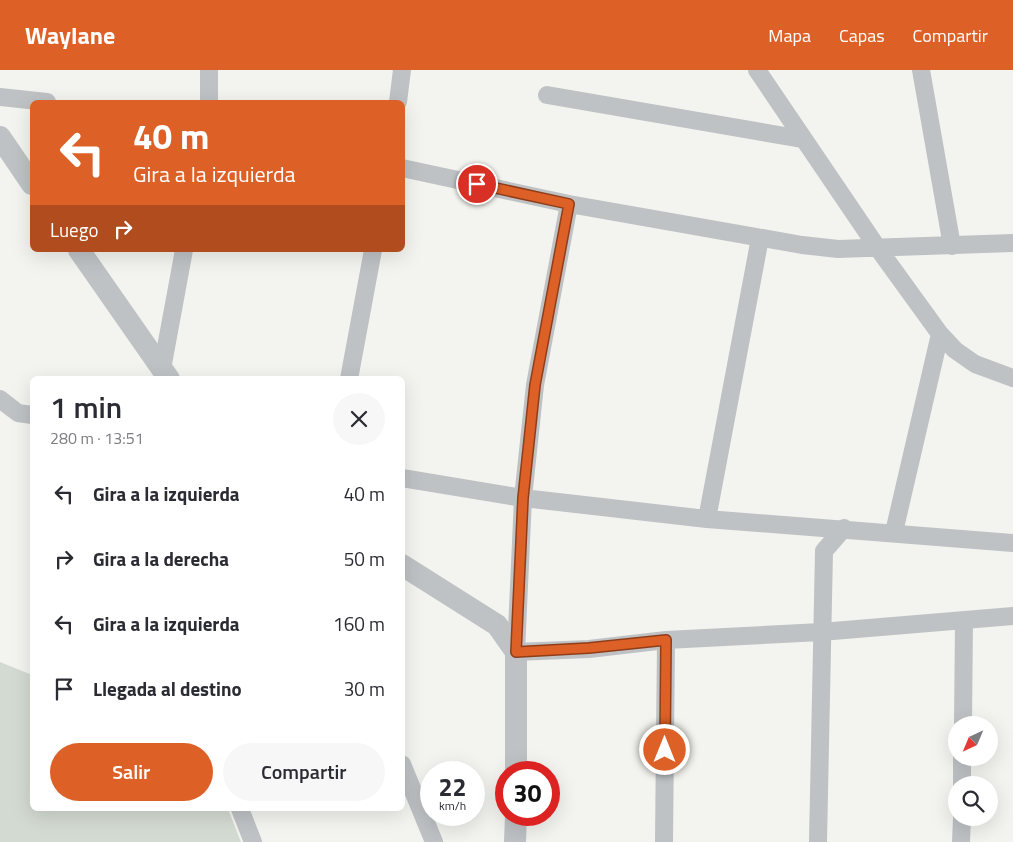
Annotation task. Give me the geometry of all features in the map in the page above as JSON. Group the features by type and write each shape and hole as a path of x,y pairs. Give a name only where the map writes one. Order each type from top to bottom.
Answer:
{"street":[{"path":"209,100 210,70"},
{"path":"398,100 402,70"},
{"path":"757,70 802,139 940,334 955,350 975,364 1013,378"},
{"path":"921,70 952,246"},
{"path":"547,95 802,139"},
{"path":"0,97 30,100"},
{"path":"0,137 30,181"},
{"path":"405,169 569,204 760,238 838,249 1013,243"},
{"path":"516,761 516,652 523,498 535,385 569,204"},
{"path":"707,519 760,238"},
{"path":"80,252 165,374"},
{"path":"165,374 184,252"},
{"path":"350,376 374,252"},
{"path":"894,532 940,334"},
{"path":"0,399 18,413 30,415"},
{"path":"405,478 523,498 707,519 844,528 957,540 1013,543"},
{"path":"818,842 824,552 844,528"},
{"path":"405,567 497,625 516,652"},
{"path":"516,652 589,648 666,640 821,632 1013,616"},
{"path":"963,716 964,620"},
{"path":"664,842 666,640"},
{"path":"405,771 434,842"},
{"path":"241,811 253,842"},
{"path":"515,842 516,826"},
{"path":"961,842 962,826"}],"shaded area":[{"path":"0,662 30,674 30,811 229,811 241,842 0,842"}],"route":[{"path":"477,184 569,204 535,385 523,498 516,652 589,648 666,640 665,750"}]}
